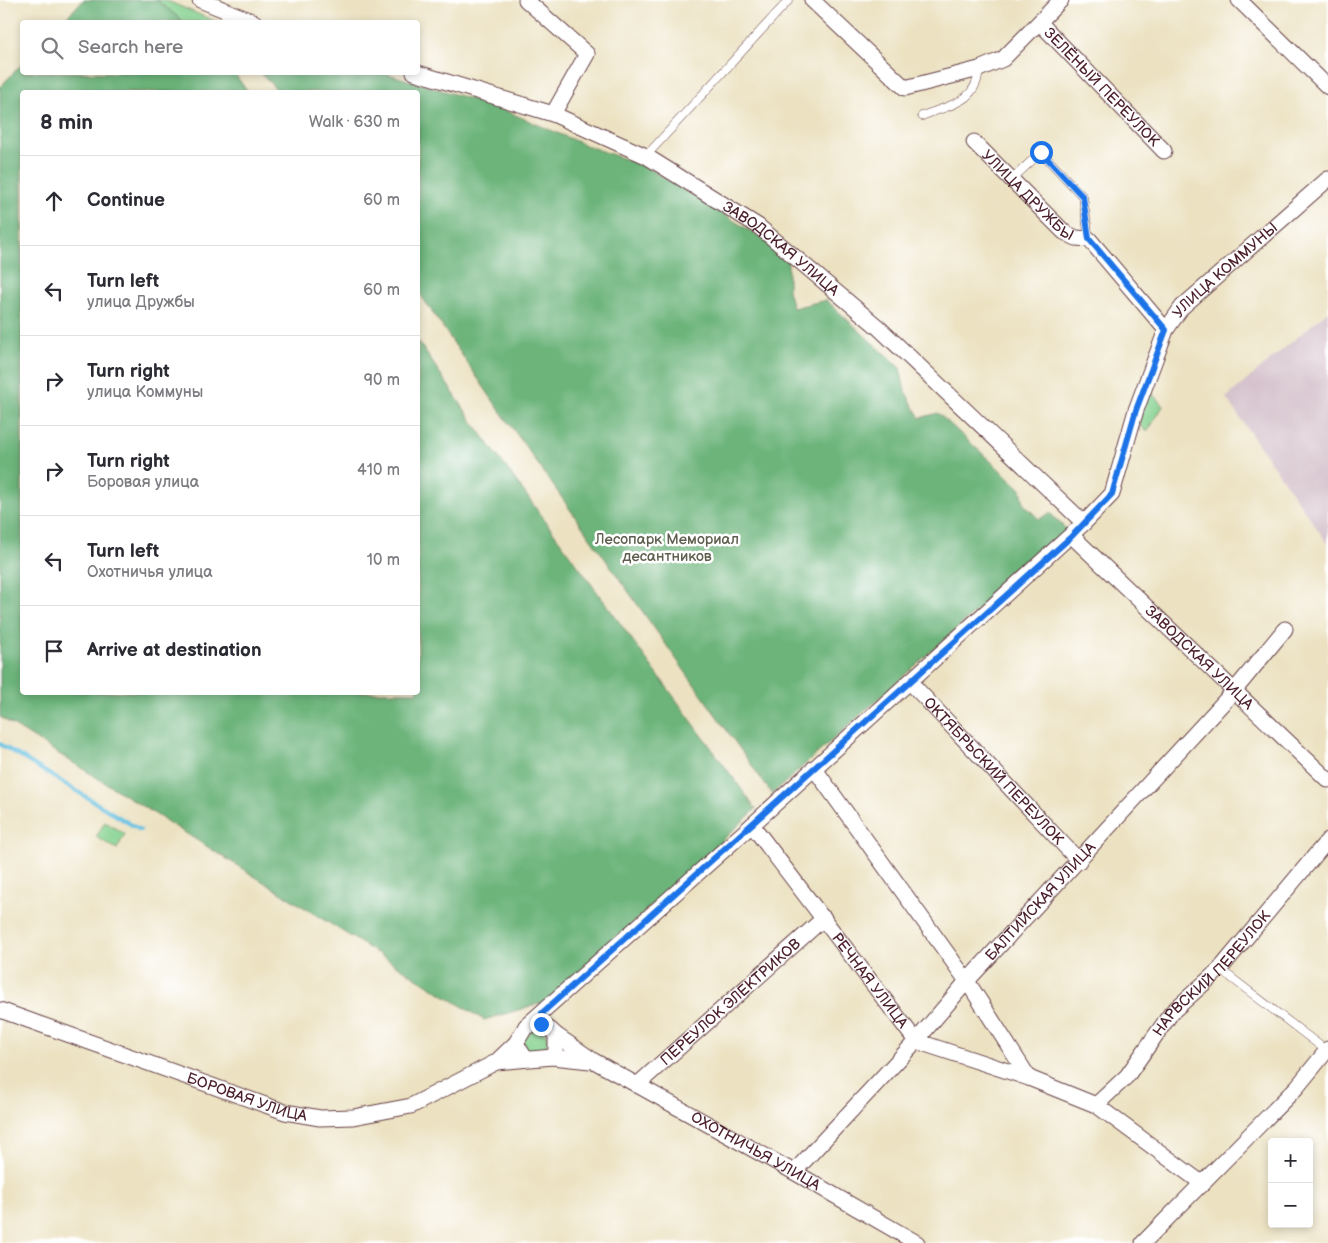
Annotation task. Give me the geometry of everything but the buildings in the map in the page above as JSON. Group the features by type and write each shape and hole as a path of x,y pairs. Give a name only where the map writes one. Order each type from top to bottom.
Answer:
{"street":[{"path":"200,0 249,20"},
{"path":"526,0 587,54 553,114"},
{"path":"812,0 905,88 979,69 1003,59 1040,23 1060,0"},
{"path":"1238,0 1328,88"},
{"name":"ЗЕЛЁНЫЙ ПЕРЕУЛОК","path":"1040,23 1164,151"},
{"name":"ЗАВОДСКАЯ УЛИЦА","path":"420,74 553,114 646,156 758,226 802,261 879,328 1084,523"},
{"name":"УЛИЦА ДРУЖБЫ","path":"974,142 1064,232 1076,238 1089,239 1166,330"},
{"name":"УЛИЦА КОММУНЫ","path":"1084,523 1112,494 1136,410 1166,330 1182,307 1328,179"},
{"path":"526,1026 541,1024 553,1032 553,1057 525,1058 516,1043 526,1026 752,825 1072,536 1084,523"},
{"name":"ЗАВОДСКАЯ УЛИЦА","path":"1072,536 1328,780"},
{"name":"БАЛТИЙСКАЯ УЛИЦА","path":"794,1172 1234,691 1285,629"},
{"name":"ОКТЯБРЬСКИЙ ПЕРЕУЛОК","path":"910,682 1078,861"},
{"path":"814,768 967,981 1029,1078"},
{"name":"РЕЧНАЯ УЛИЦА","path":"752,825 916,1040 1029,1078 1096,1105 1202,1184"},
{"name":"НАРВСКИЙ ПЕРЕУЛОК","path":"1096,1105 1127,1076 1172,1012 1220,969 1328,840"},
{"name":"ПЕРЕУЛОК ЭЛЕКТРИКОВ","path":"637,1084 824,918"},
{"name":"БОРОВАЯ УЛИЦА","path":"0,1010 285,1112 320,1118 354,1117 411,1106 496,1062 516,1043"},
{"name":"ОХОТНИЧЬЯ УЛИЦА","path":"542,1013 553,1032 594,1061 917,1243"},
{"path":"1143,1243 1297,1087 1327,1050"},
{"name":"ОХОТНИЧЬЯ УЛИЦА","path":"553,1057 594,1061"},
{"name":"БОРОВАЯ УЛИЦА","path":"496,1062 525,1058"}],"lane":[{"path":"646,156 789,0"},
{"path":"922,116 962,100 973,92 978,83 979,69"},
{"path":"1012,179 1041,152 1083,197 1089,239"},
{"path":"1220,969 1327,1050"}],"shaded area":[{"path":"1328,311 1328,544 1226,398"}],"green space":[{"path":"83,0 157,0 182,20 64,20"},
{"path":"157,0 165,0 212,20 182,20"},
{"path":"20,66 20,75 235,75 247,90 20,90 20,695 420,695 420,344 475,425 756,809 549,1001 484,1020 0,717 0,87"},
{"name":"Лесопарк Мемориал десантников","path":"263,75 391,75 497,107 585,145 645,166 788,254 788,290 793,308 826,300 900,368 905,391 920,418 938,413 1021,489 1024,504 1039,519 1050,513 1067,530 772,794 496,405 420,294 420,90 277,90"},
{"path":"1150,391 1163,406 1148,431 1145,431 1138,421"},
{"path":"105,822 125,834 117,849 96,837"},
{"path":"534,1029 546,1034 548,1041 543,1051 528,1053 521,1041"}],"waterway":[{"path":"0,744 140,830"}],"route":[{"path":"541,1024 550,1028 542,1013 1072,536 1112,494 1136,410 1166,330 1089,239 1083,197 1041,152"}]}
